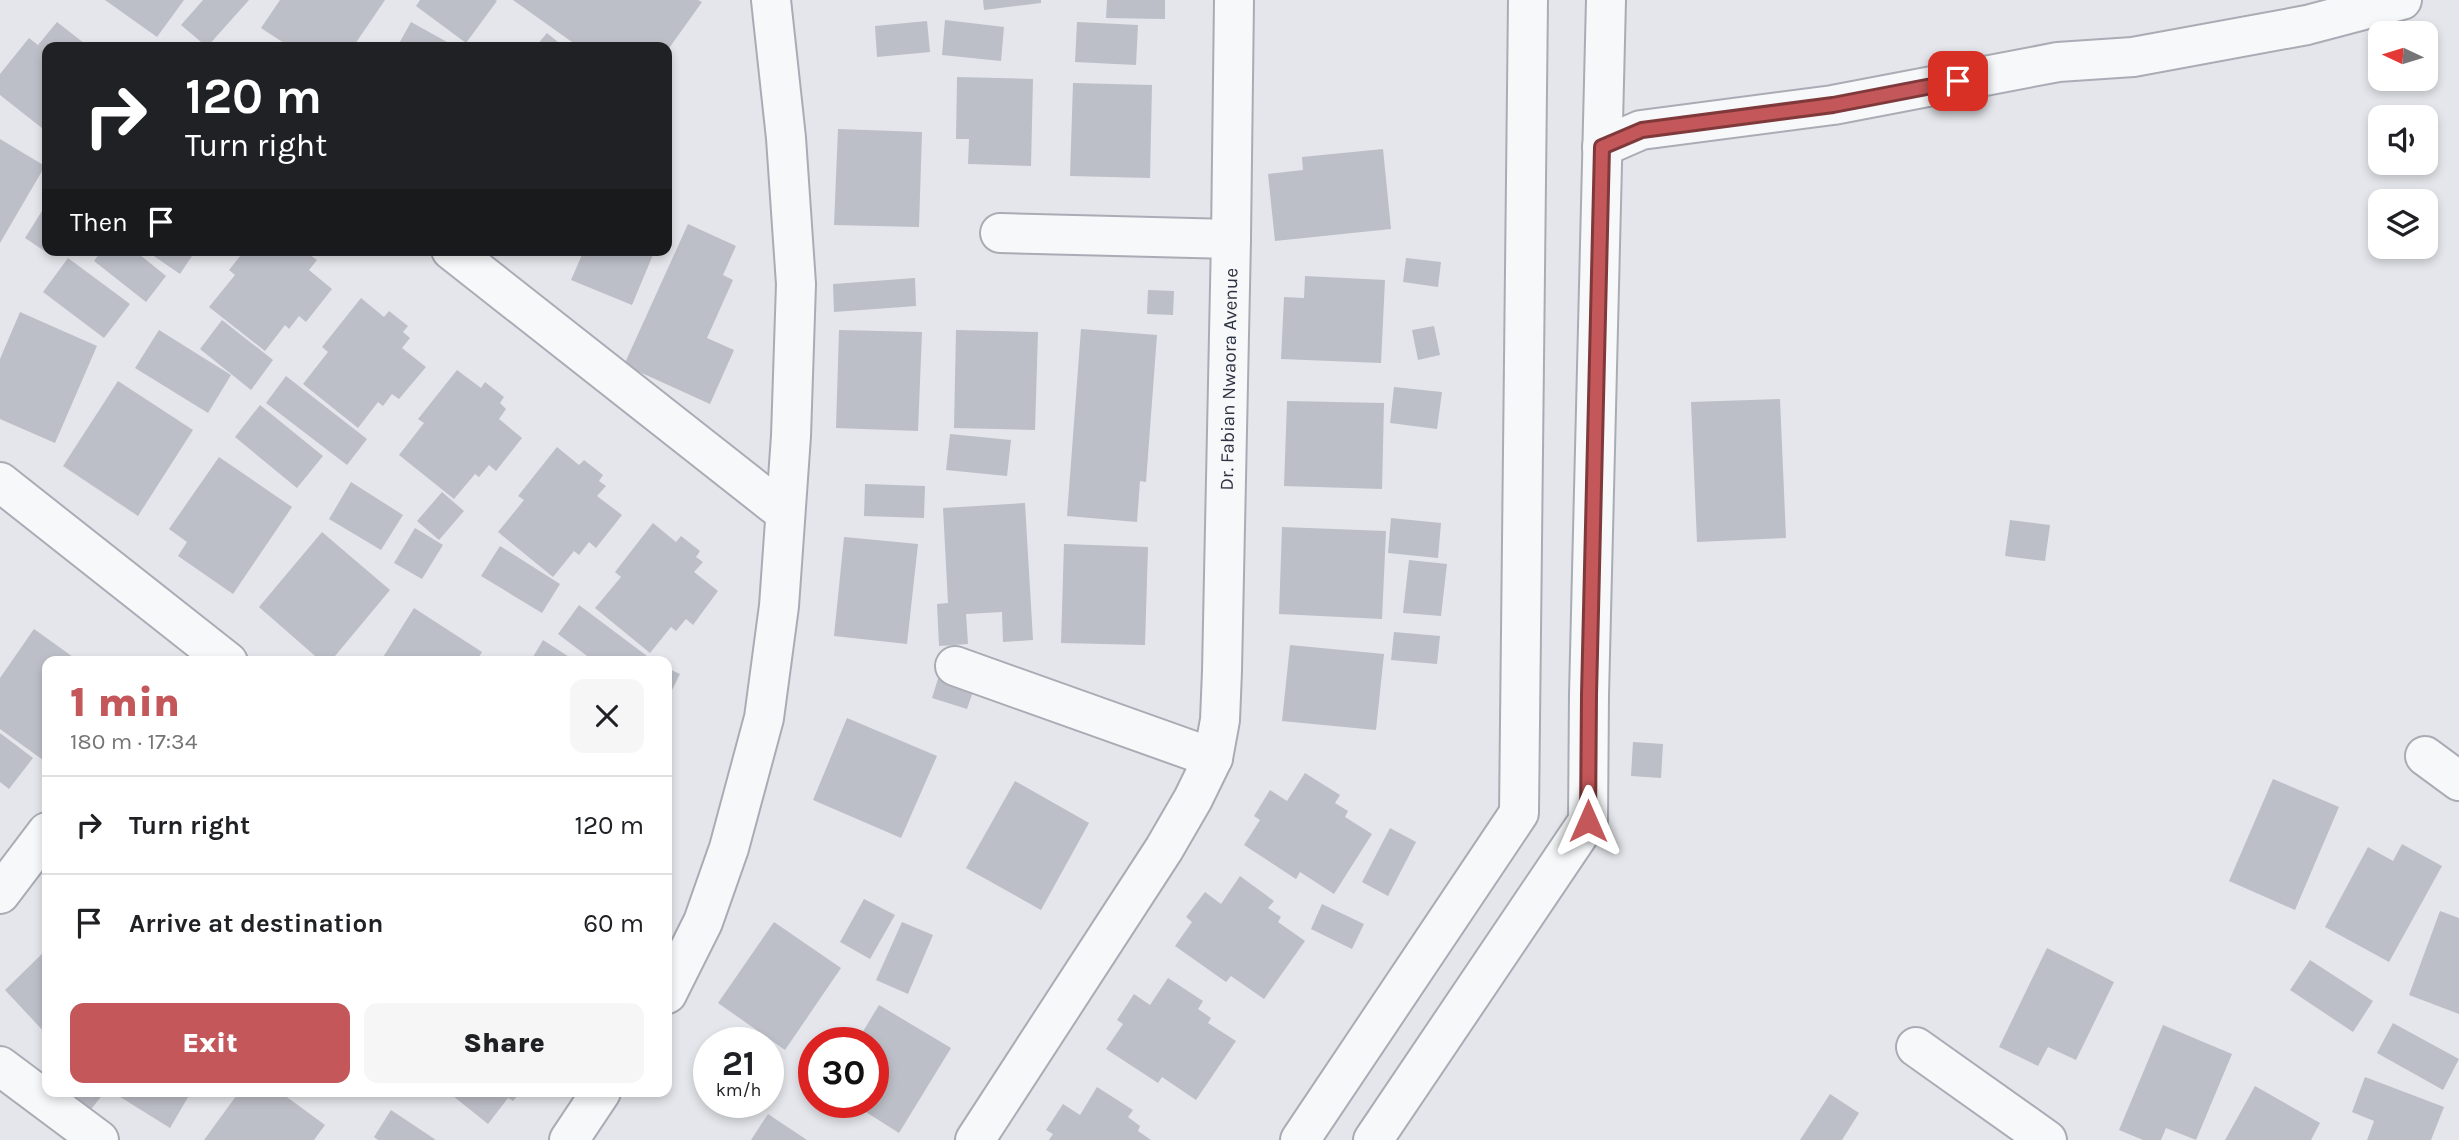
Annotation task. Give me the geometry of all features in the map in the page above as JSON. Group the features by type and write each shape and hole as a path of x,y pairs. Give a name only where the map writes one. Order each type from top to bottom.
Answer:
{"street":[{"path":"672,981 703,922 729,848 764,718 779,606 796,284 786,138 771,0"},
{"name":"Dr. Fabian Nwaora Avenue","path":"975,1140 1164,849 1194,799 1213,758 1221,707 1234,0"},
{"path":"1300,1140 1519,813 1528,0"},
{"path":"1374,1140 1588,821 1606,0"},
{"path":"1602,147 1642,130 1833,105 2057,62 2133,57 2307,25 2402,0"},
{"path":"1000,233 1231,239"},
{"path":"459,256 785,513"},
{"path":"0,482 187,650 208,656"},
{"path":"955,666 1213,758"},
{"path":"2425,756 2459,781"},
{"path":"0,894 42,839"},
{"path":"1916,1047 2047,1140"},
{"path":"0,1066 99,1140"},
{"path":"569,1140 598,1097"}],"building":[{"path":"105,0 184,0 157,37"},
{"path":"203,0 249,0 211,42 201,42 181,25"},
{"path":"280,0 385,0 356,42 282,42 261,28"},
{"path":"420,0 497,1 467,42 416,6"},
{"path":"513,0 702,2 672,44 572,42"},
{"path":"983,0 1041,0 1041,3 984,10"},
{"path":"1107,0 1165,0 1165,19 1106,18"},
{"path":"945,20 1004,27 1001,61 942,55"},
{"path":"927,21 930,52 877,57 875,26"},
{"path":"57,22 83,42 42,42 42,128 0,95 0,74 29,38 38,45"},
{"path":"411,22 447,42 400,42"},
{"path":"1077,22 1138,25 1136,65 1075,62"},
{"path":"547,33 558,42 539,42"},
{"path":"957,77 1033,79 1031,166 968,164 969,139 956,139"},
{"path":"1073,83 1152,85 1150,178 1070,176"},
{"path":"838,129 922,132 919,227 834,225"},
{"path":"0,139 42,164 42,171 0,243"},
{"path":"1383,149 1391,229 1275,241 1268,174 1303,170 1302,157"},
{"path":"42,211 42,249 25,238"},
{"path":"688,224 736,246 723,275 733,280 707,338 734,350 710,404 624,365"},
{"path":"98,256 141,256 166,276 146,302 94,261"},
{"path":"154,256 192,256 180,274"},
{"path":"240,256 311,256 317,260 309,270 332,289 306,322 299,316 289,329 285,325 265,351 209,307 235,275 229,270"},
{"path":"581,256 652,256 632,305 571,280"},
{"path":"68,258 130,304 104,338 43,292"},
{"path":"1406,258 1441,262 1438,287 1403,282"},
{"path":"1305,276 1385,280 1381,363 1281,359 1284,297 1304,298"},
{"path":"915,278 916,306 834,312 833,284"},
{"path":"1148,290 1174,291 1173,315 1147,314"},
{"path":"361,298 384,317 389,311 408,326 403,332 410,338 402,348 426,367 399,399 392,394 383,406 378,402 358,428 303,384 328,352 322,347"},
{"path":"20,312 97,346 55,443 0,419 0,359"},
{"path":"222,320 273,360 251,390 200,349"},
{"path":"1434,326 1440,355 1418,360 1412,330"},
{"path":"1081,329 1157,335 1146,482 1140,481 1137,522 1067,516"},
{"path":"159,330 231,375 208,413 135,368"},
{"path":"839,330 922,332 918,431 836,428"},
{"path":"956,330 1038,332 1035,430 954,428"},
{"path":"457,370 481,388 485,382 504,397 500,403 506,409 499,419 522,438 496,471 489,465 479,477 475,474 454,499 399,455 424,423 418,419"},
{"path":"286,376 367,439 347,465 266,403"},
{"path":"118,381 193,430 138,516 63,466"},
{"path":"1394,387 1442,392 1437,429 1390,423"},
{"path":"1780,399 1786,538 1697,542 1691,402"},
{"path":"1287,401 1384,403 1382,489 1284,486"},
{"path":"260,405 323,456 297,488 235,437"},
{"path":"950,434 1011,440 1007,476 946,470"},
{"path":"557,447 579,465 584,460 603,475 599,481 606,486 597,496 622,515 596,548 589,542 579,555 574,551 553,577 498,532 524,500 518,496"},
{"path":"219,457 292,507 233,594 178,556 187,542 169,529"},
{"path":"351,482 403,515 381,550 329,519"},
{"path":"865,484 925,486 924,518 864,516"},
{"path":"442,492 464,511 439,540 417,521"},
{"path":"1025,503 1033,640 1003,642 1002,612 966,614 968,644 939,646 937,604 948,603 943,508"},
{"path":"1391,518 1441,523 1438,558 1388,553"},
{"path":"2010,520 2050,525 2045,561 2005,556"},
{"path":"653,523 676,542 681,536 700,551 696,557 703,562 694,572 718,591 693,625 686,619 676,631 671,627 650,653 595,608 621,577 615,572"},
{"path":"1282,527 1386,531 1382,619 1279,614"},
{"path":"415,528 443,545 422,579 394,563"},
{"path":"322,532 390,590 335,656 315,656 259,607"},
{"path":"844,537 918,544 907,644 834,636"},
{"path":"1064,544 1148,547 1145,645 1061,643"},
{"path":"500,546 560,584 542,613 481,576"},
{"path":"1409,560 1447,564 1441,616 1403,613"},
{"path":"579,605 647,656 587,656 558,634"},
{"path":"414,608 482,652 480,656 384,656"},
{"path":"34,629 72,656 42,656 42,759 0,729 0,678"},
{"path":"1394,632 1440,636 1437,664 1391,660"},
{"path":"543,640 568,656 534,656"},
{"path":"1290,645 1384,654 1376,730 1282,721"},
{"path":"942,666 978,677 967,709 932,698"},
{"path":"672,670 680,674 672,690"},
{"path":"847,718 937,756 901,838 813,800"},
{"path":"0,733 33,758 9,789 0,782"},
{"path":"1633,742 1663,744 1661,778 1631,776"},
{"path":"1305,773 1340,795 1335,803 1348,811 1345,817 1372,834 1334,894 1300,872 1296,879 1244,845 1260,820 1254,816 1270,790 1287,801"},
{"path":"2273,779 2339,807 2295,910 2229,881"},
{"path":"1015,781 1089,823 1041,910 966,868"},
{"path":"1390,828 1416,842 1388,896 1362,882"},
{"path":"2402,844 2442,866 2389,962 2325,927 2368,847 2393,861"},
{"path":"1240,876 1274,901 1268,908 1281,917 1278,922 1305,941 1264,999 1231,976 1226,982 1175,946 1192,922 1186,917 1205,892 1221,904"},
{"path":"864,899 895,915 870,959 840,942"},
{"path":"1322,904 1364,924 1352,949 1311,929"},
{"path":"2440,911 2459,918 2459,1014 2409,995"},
{"path":"774,922 841,968 801,1027 798,1027 785,1050 784,1027 752,1027 718,1003"},
{"path":"902,922 933,935 908,994 876,980"},
{"path":"2047,948 2114,982 2076,1060 2048,1047 2038,1066 1999,1047"},
{"path":"42,954 42,1030 5,990"},
{"path":"2310,960 2373,1001 2353,1032 2290,990"},
{"path":"1168,978 1203,1001 1198,1009 1211,1018 1208,1023 1236,1041 1196,1100 1162,1077 1158,1083 1106,1049 1123,1024 1117,1020 1134,994 1150,1005"},
{"path":"879,1005 951,1048 899,1133 875,1118 889,1118 889,1027 866,1027"},
{"path":"2393,1023 2459,1059 2443,1090 2377,1053"},
{"path":"2163,1025 2232,1054 2196,1140 2166,1128 2161,1140 2143,1140 2119,1130"},
{"path":"2365,1077 2444,1107 2431,1140 2367,1140 2374,1121 2352,1112"},
{"path":"2255,1086 2320,1123 2311,1140 2225,1140"},
{"path":"1097,1087 1133,1110 1128,1117 1140,1126 1138,1131 1151,1140 1049,1140 1053,1134 1046,1130 1063,1104 1080,1115"},
{"path":"1830,1094 1859,1113 1842,1140 1800,1140"},
{"path":"71,1097 101,1097 88,1113"},
{"path":"120,1097 188,1097 170,1128"},
{"path":"235,1097 287,1097 325,1125 314,1140 204,1140"},
{"path":"454,1097 517,1097 513,1101 508,1098 488,1124"},
{"path":"391,1110 436,1140 378,1140 374,1137"},
{"path":"765,1118 774,1118 807,1140 751,1140"}],"route":[{"path":"1588,821 1602,147 1642,130 1833,105 1958,81"}]}
